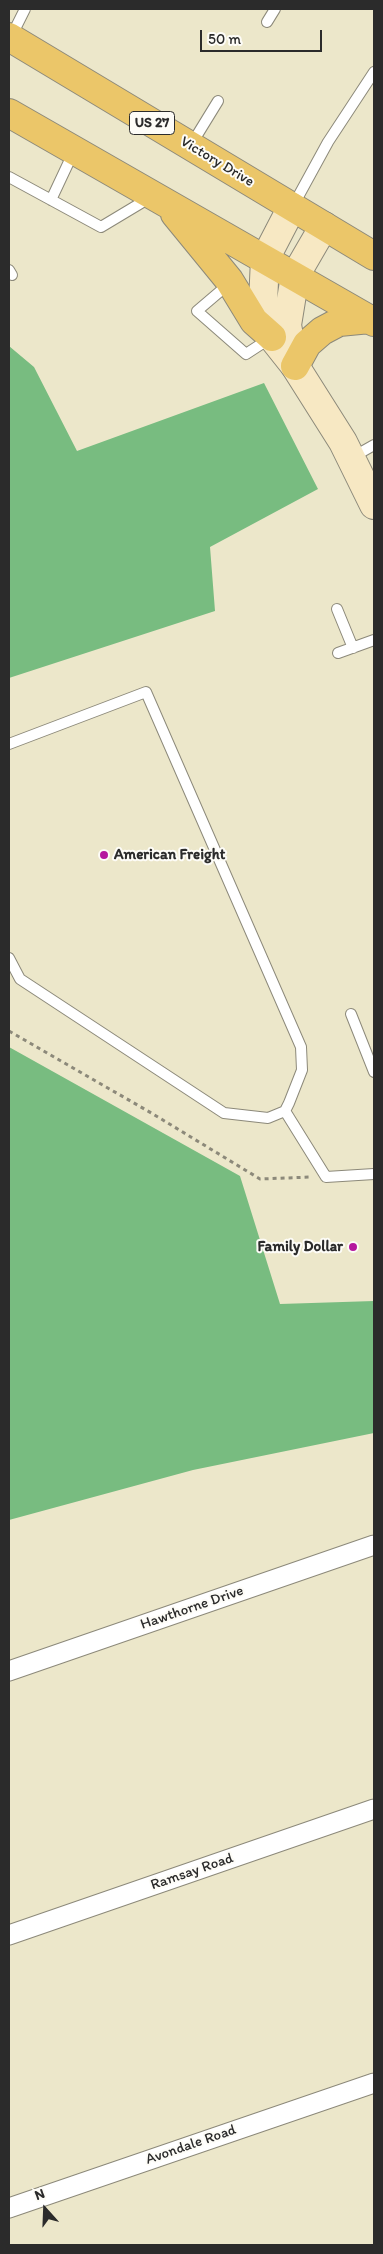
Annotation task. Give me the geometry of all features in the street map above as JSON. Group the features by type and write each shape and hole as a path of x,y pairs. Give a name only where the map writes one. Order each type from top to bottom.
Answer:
{"highway":[{"name":"Victory Drive","path":"10,38 374,256"},
{"path":"9,113 372,320"},
{"path":"160,198 229,280 254,321 272,337"},
{"path":"295,366 307,344 322,331 339,322 372,320"}],"main road":[{"path":"292,207 265,259 263,303 272,337 295,366 351,458 374,505"},
{"path":"295,366 287,325 295,276 324,226"}],"street":[{"name":"Hawthorne Drive","path":"9,1671 374,1545"},
{"name":"Ramsay Road","path":"9,1935 374,1809"},
{"name":"Avondale Road","path":"9,2208 374,2085"}],"lane":[{"path":"10,38 25,9"},
{"path":"267,22 275,9"},
{"path":"292,207 328,142 374,72"},
{"path":"191,146 218,101"},
{"path":"51,200 75,150"},
{"path":"9,177 101,227 160,198"},
{"path":"229,280 224,288 197,311 246,354 272,337"},
{"path":"351,458 374,445"},
{"path":"337,609 353,648"},
{"path":"338,653 374,640"},
{"path":"9,744 146,692 301,1047 302,1070 285,1111 268,1118 224,1113 20,979 9,958"},
{"path":"351,1014 374,1072"},
{"path":"285,1111 326,1177 374,1174"}],"path":[{"path":"9,1031 153,1114 260,1179 326,1177"}],"green space":[{"path":"9,346 34,367 77,451 264,383 318,489 210,547 215,611 9,678"},
{"path":"9,1047 240,1176 280,1304 374,1301 374,1433 193,1470 9,1520"}],"place":[{"name":"American Freight","path":"104,855"},
{"name":"Family Dollar","path":"353,1247"}]}
